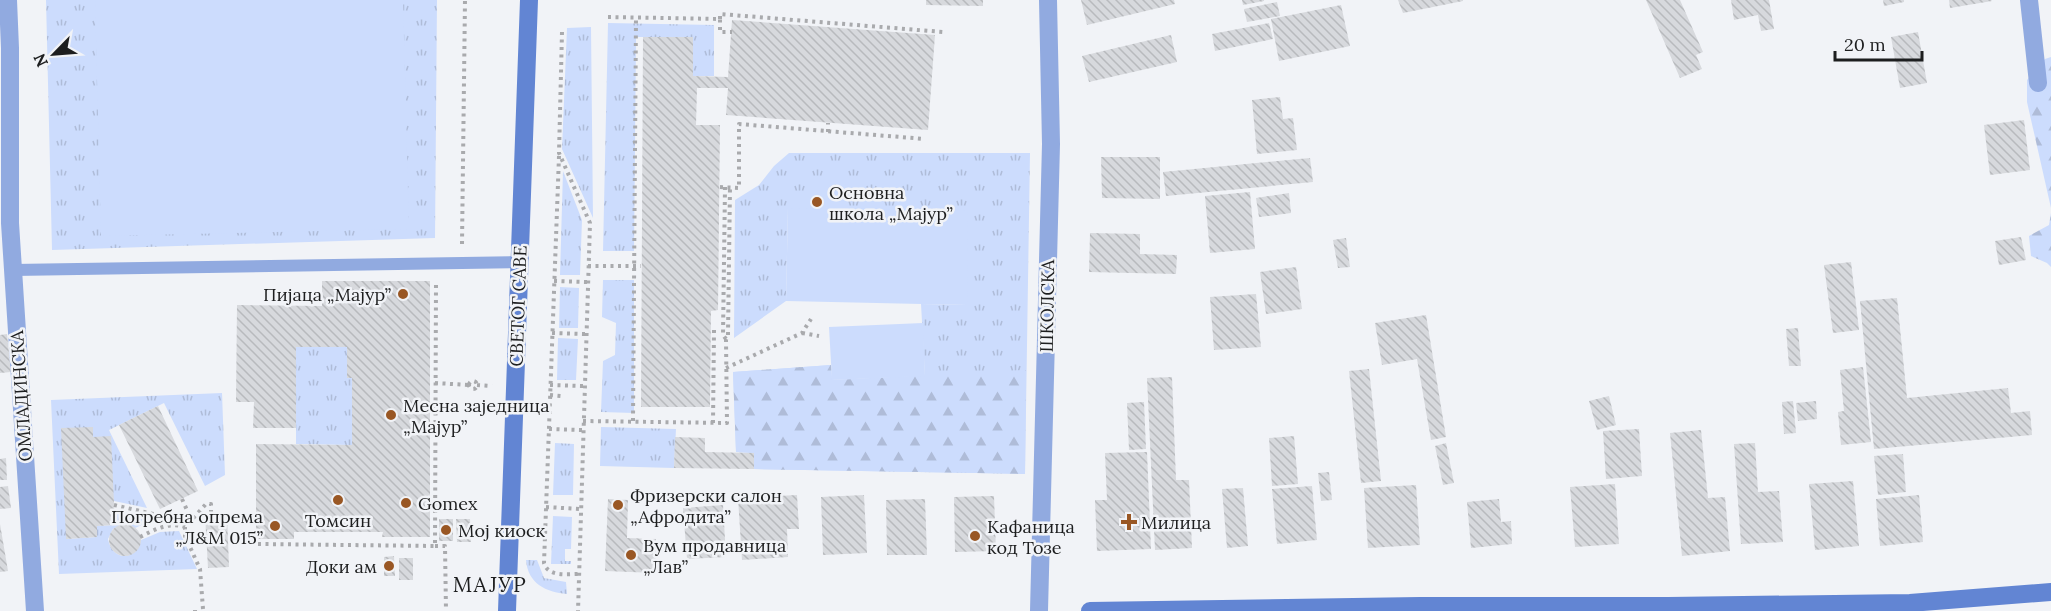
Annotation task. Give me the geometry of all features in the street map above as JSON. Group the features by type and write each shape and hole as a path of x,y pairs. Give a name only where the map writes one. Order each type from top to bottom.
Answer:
{"street":[{"name":"ОМЛАДИНСКА","path":"8,0 10,223 35,611"},
{"name":"СВЕТОГ САВЕ","path":"507,611 529,0"},
{"name":"ШКОЛСКА","path":"1039,611 1051,144 1048,0"},
{"path":"2029,0 2038,83"},
{"path":"1090,611 1910,603 2051,592"}],"lane":[{"path":"13,270 520,262"}],"path":[{"path":"435,546 436,281 462,280 465,0"},
{"path":"732,32 720,32 720,14 832,25 943,32"},
{"path":"608,17 720,19"},
{"path":"633,421 636,17"},
{"path":"562,32 544,566 554,573 579,574"},
{"path":"828,123 828,132"},
{"path":"583,421 727,423 726,340 723,335 725,187 739,188 739,124 925,139"},
{"path":"559,153 590,223 578,611"},
{"path":"588,266 641,266"},
{"path":"554,281 588,282"},
{"path":"726,368 802,333 811,319"},
{"path":"713,423 714,330"},
{"path":"552,333 586,334"},
{"path":"802,333 819,336"},
{"path":"435,383 469,385"},
{"path":"550,385 584,386"},
{"path":"550,396 561,396"},
{"path":"549,429 583,430"},
{"path":"182,499 190,520"},
{"path":"203,609 200,569 185,536 185,527 206,504 211,504 211,514"},
{"path":"114,505 190,520"},
{"path":"546,507 580,509"},
{"path":"140,537 165,525 176,524 185,527"},
{"path":"258,544 445,546 446,611"}],"green space":[{"path":"46,0 437,0 435,238 52,250"},
{"path":"95,0 403,0 409,229 101,236"},
{"path":"608,23 714,25 714,76 693,76 693,37 636,37 634,251 603,251"},
{"path":"591,27 593,218 562,149 567,28"},
{"path":"2051,57 2051,208 2027,102 2027,80 2045,59"},
{"path":"789,153 1030,153 1025,474 754,469 754,453 736,452 733,372 831,365 832,380 925,376 921,304 967,305 788,208 786,301 734,338 735,200 759,185 774,166"},
{"path":"563,171 582,220 580,275 560,275"},
{"path":"788,208 968,211 967,305 786,301"},
{"path":"2051,213 2051,267 2031,256 2029,236 2049,225"},
{"path":"603,280 634,280 634,413 601,412 603,361 615,355 616,323 602,317"},
{"path":"560,287 579,288 578,328 559,328"},
{"path":"923,323 925,376 832,380 829,327"},
{"path":"558,338 578,339 576,380 557,380"},
{"path":"296,347 347,347 347,378 352,378 352,445 296,444"},
{"path":"831,365 832,380 1026,370 1025,474 754,469 754,453 736,452 733,372"},
{"path":"222,393 225,475 205,486 164,403 109,430 147,508 114,501 93,437 93,427 66,539 97,537 97,526 115,525 114,509 153,520 135,528 122,524 113,529 108,539 114,552 124,556 129,555 138,547 141,540 160,532 179,531 197,569 59,574 51,400"},
{"path":"601,427 676,429 674,468 600,466"},
{"path":"555,443 574,444 573,495 553,495"},
{"path":"553,516 572,517 571,549 565,549 565,561 571,561 571,564 551,564"},
{"path":"526,560 537,560 544,578 566,582 567,594 545,589 534,581 527,568"}],"building":[{"path":"926,0 983,0 983,6 926,5"},
{"path":"1081,0 1174,0 1175,4 1087,25"},
{"path":"1242,0 1264,0 1264,1 1243,5"},
{"path":"1398,0 1463,0 1463,1 1403,13"},
{"path":"1646,0 1680,0 1703,52 1696,55 1702,69 1680,78"},
{"path":"1731,0 1769,0 1774,29 1761,31 1758,15 1734,20"},
{"path":"1883,0 1904,0 1904,2 1884,6"},
{"path":"1949,0 1991,0 1992,1 1950,8"},
{"path":"1277,2 1280,16 1247,22 1244,9"},
{"path":"1341,5 1350,46 1279,61 1271,19"},
{"path":"732,20 935,35 928,130 726,115 728,88 697,88 696,125 720,125 718,310 711,311 710,407 641,407 643,37 693,37 693,76 728,77"},
{"path":"1269,23 1273,39 1215,51 1212,34"},
{"path":"1918,32 1927,83 1900,88 1891,37"},
{"path":"1171,35 1177,62 1089,82 1082,56"},
{"path":"1280,97 1283,119 1293,118 1297,150 1257,154 1252,100"},
{"path":"2024,120 2030,170 1990,175 1984,125"},
{"path":"1101,157 1160,157 1160,199 1102,198"},
{"path":"1310,158 1313,182 1166,196 1163,172"},
{"path":"1250,192 1255,249 1210,253 1205,196"},
{"path":"1289,193 1291,213 1259,217 1256,198"},
{"path":"1090,233 1140,234 1140,254 1177,255 1176,274 1089,272"},
{"path":"2021,237 2026,260 1999,265 1995,241"},
{"path":"1346,238 1350,267 1338,268 1333,240"},
{"path":"1851,262 1859,330 1833,333 1824,265"},
{"path":"1296,267 1302,309 1266,314 1260,272"},
{"name":"Месна заједница „Мајур”","path":"322,281 430,281 430,537 382,537 383,532 294,532 294,539 256,539 256,444 352,445 352,378 347,378 347,347 296,347 296,428 253,428 254,402 236,402 237,305 322,306"},
{"path":"1256,294 1261,347 1214,350 1210,297"},
{"path":"1897,298 1907,398 2008,388 2011,413 2030,411 2032,435 1874,449 1860,301"},
{"path":"1426,315 1446,437 1431,440 1417,359 1382,365 1375,323"},
{"path":"1798,328 1801,366 1789,366 1786,329"},
{"path":"7,334 11,372 0,373 0,335"},
{"path":"1863,367 1871,442 1841,445 1838,412 1844,411 1840,370"},
{"path":"1369,369 1381,481 1361,483 1349,371"},
{"path":"1172,377 1176,480 1189,480 1192,548 1155,550 1147,378"},
{"path":"1609,396 1616,425 1597,430 1589,401"},
{"path":"1793,401 1796,433 1784,434 1782,402"},
{"path":"1816,401 1817,419 1798,421 1796,403"},
{"path":"1144,402 1146,449 1129,450 1127,403"},
{"path":"158,406 198,491 160,509 119,425"},
{"path":"93,427 93,437 111,436 115,525 97,526 97,537 66,539 61,428"},
{"path":"1639,429 1642,476 1606,479 1603,431"},
{"path":"1701,430 1708,498 1725,497 1730,551 1682,556 1670,433"},
{"path":"1294,436 1298,484 1272,486 1269,438"},
{"path":"675,437 705,438 705,452 754,453 754,469 674,468"},
{"path":"1446,443 1454,483 1443,485 1435,446"},
{"path":"1755,443 1758,492 1779,491 1783,542 1741,544 1734,444"},
{"path":"1147,452 1151,549 1097,551 1095,500 1107,500 1105,453"},
{"path":"1903,454 1906,492 1878,495 1874,456"},
{"path":"6,458 7,480 0,480 0,459"},
{"path":"1329,472 1332,500 1321,501 1318,473"},
{"path":"1853,481 1859,546 1815,550 1809,484"},
{"path":"1615,484 1619,544 1575,547 1570,487"},
{"path":"1416,485 1420,545 1368,548 1364,488"},
{"path":"8,486 11,508 0,509 0,487"},
{"path":"1312,486 1317,540 1277,544 1272,489"},
{"path":"1243,488 1248,546 1227,548 1222,489"},
{"path":"797,495 799,529 787,529 788,557 742,560 738,498"},
{"path":"864,495 867,553 823,555 821,497"},
{"path":"1919,495 1923,542 1880,546 1876,499"},
{"name":"Кафаница код Тозе","path":"994,496 996,551 955,552 954,497"},
{"name":"Вум продавница „Лав”","path":"608,499 628,500 627,538 656,539 656,573 605,571"},
{"path":"925,499 927,555 887,555 886,500"},
{"path":"1499,499 1501,522 1511,521 1512,544 1471,548 1467,502"},
{"path":"723,505 726,557 687,559 683,508"},
{"path":"227,513 229,567 208,568 205,514"},
{"name":"Мој киоск","path":"439,519 453,519 453,541 439,541"},
{"path":"456,519 470,519 471,542 457,542"},
{"path":"0,524 8,571 0,572"},
{"path":"125,524 136,529 141,540 136,551 125,556 114,551 109,540 114,529"},
{"name":"Доки ам","path":"394,556 395,576 384,576 384,557"},
{"path":"399,558 413,558 413,580 399,580"}],"place":[{"name":"Основна школа „Мајур”","path":"817,202"},
{"name":"Пијаца „Мајур”","path":"403,294"},
{"name":"Месна заједница „Мајур”","path":"391,415"},
{"name":"Томсин","path":"338,500"},
{"name":"Gomex","path":"406,503"},
{"name":"Фризерски салон „Афродита”","path":"618,505"},
{"name":"Милица","path":"1129,522"},
{"name":"Погребна опрема „Л&М 015”","path":"275,526"},
{"name":"Мој киоск","path":"446,530"},
{"name":"Кафаница код Тозе","path":"975,536"},
{"name":"Вум продавница „Лав”","path":"631,555"},
{"name":"Доки ам","path":"389,566"}],"district":[{"name":"МАЈУР","path":"490,584"}]}
